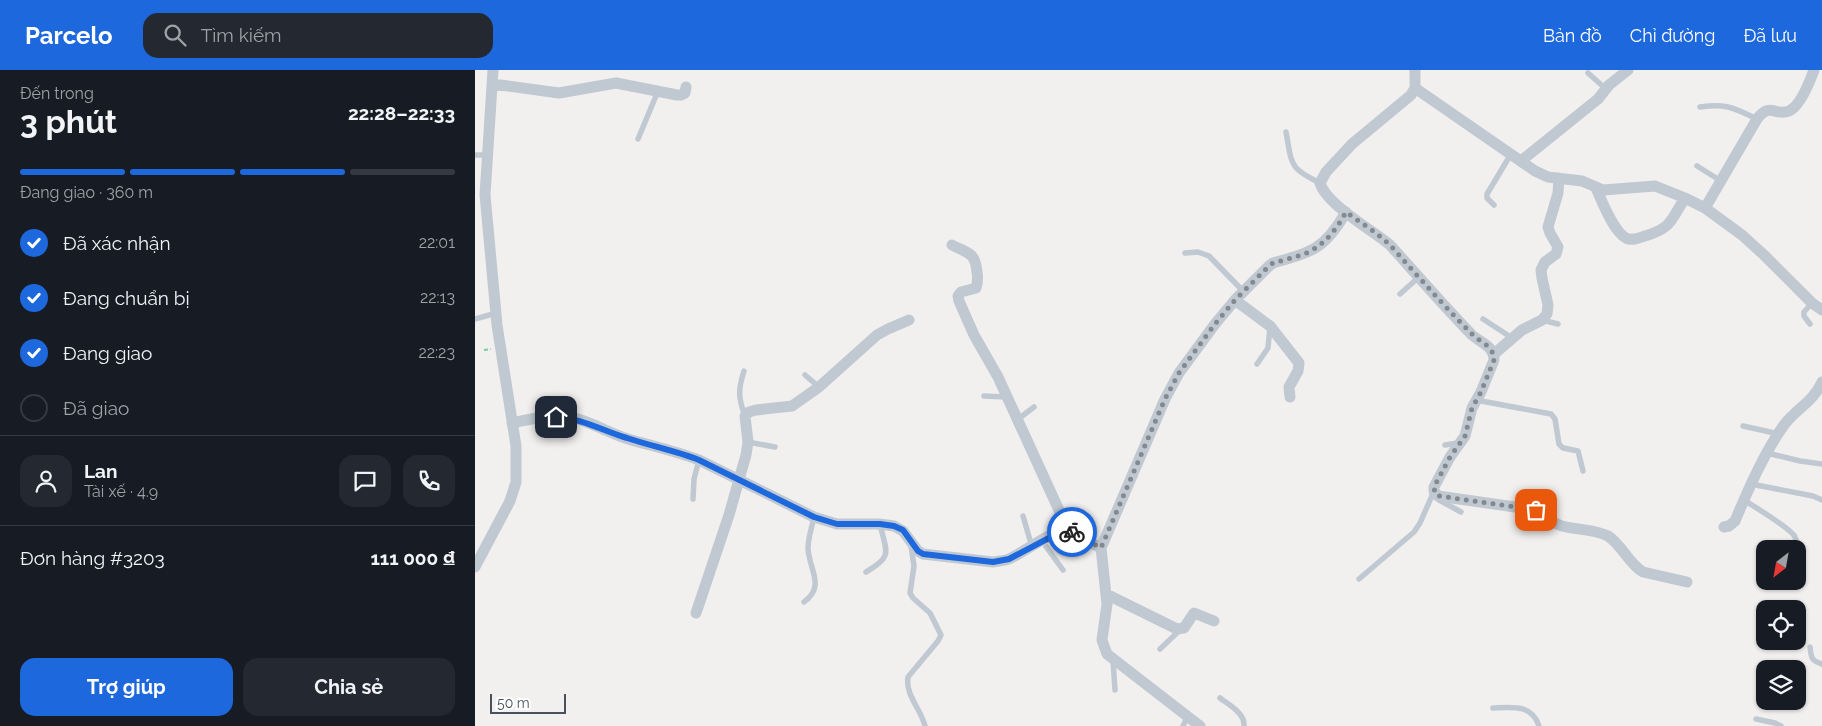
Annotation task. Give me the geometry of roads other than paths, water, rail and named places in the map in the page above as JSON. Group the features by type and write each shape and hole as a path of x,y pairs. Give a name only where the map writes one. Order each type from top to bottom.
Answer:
{"street":[{"path":"475,567 510,501 516,482 516,446 480,193 487,155 493,70"},
{"path":"1415,70 1415,88 1406,100 1352,144 1326,172 1320,183 1325,194 1390,245 1473,335 1492,350 1494,354 1494,360 1472,408 1468,428 1462,442 1450,457 1434,487 1433,493 1439,496 1536,510 1546,519 1561,526 1602,534 1610,538 1637,569 1643,572 1687,582"},
{"path":"1516,157 1598,99 1606,89 1628,70"},
{"path":"1705,208 1757,119 1766,110 1772,109 1786,112 1793,108 1806,88 1814,70"},
{"path":"493,84 559,93 616,83 681,95 685,92 686,87"},
{"path":"1415,88 1542,174 1583,181 1596,188 1611,190 1655,186 1705,208 1764,255 1817,306"},
{"path":"1494,354 1522,330 1542,320 1547,314 1548,305 1541,270 1545,262 1556,254 1558,247 1550,233 1549,227 1558,193 1559,178"},
{"path":"1596,188 1619,232 1626,238 1634,239 1663,230 1668,226 1685,198"},
{"path":"1200,726 1185,721 1137,676 1107,654 1102,640 1107,604 1101,548 1179,373 1215,324 1239,296 1273,263 1306,254 1323,242 1335,230 1346,212"},
{"path":"952,245 973,256 976,260 978,282 976,288 961,292 958,296 959,301 974,336 998,377 1063,519 1064,530"},
{"path":"1239,296 1270,326 1299,363 1299,371 1289,387 1291,397"},
{"path":"696,613 746,455 748,442 745,416 749,412 756,410 792,406 819,387 877,335 909,320"},
{"path":"1724,527 1729,526 1735,521 1751,484 1784,425 1817,392 1822,382"},
{"path":"512,423 539,417 569,417 626,438 681,453 699,460 814,517 837,524 880,524 894,526 903,530 918,551 923,554 993,562 1009,559 1064,530 1076,534 1101,548"},
{"path":"1106,594 1181,629 1194,613 1213,621"}],"lane":[{"path":"1588,73 1606,89"},
{"path":"638,139 658,91"},
{"path":"1700,107 1716,104 1728,106 1757,119"},
{"path":"1286,132 1293,166 1299,172 1320,183"},
{"path":"475,155 487,155"},
{"path":"1494,205 1487,198 1487,194 1516,157"},
{"path":"1697,166 1721,180"},
{"path":"1185,253 1198,252 1209,256 1239,296"},
{"path":"1400,294 1419,277"},
{"path":"1810,324 1803,316 1803,312 1817,306"},
{"path":"475,319 496,313"},
{"path":"1483,319 1513,338"},
{"path":"1542,320 1558,324"},
{"path":"1257,364 1268,348 1270,326"},
{"path":"744,371 739,388 739,396 745,416"},
{"path":"805,375 819,387"},
{"path":"984,396 1006,397"},
{"path":"1476,400 1551,414 1555,419 1559,444 1563,448 1578,451 1583,470"},
{"path":"1017,420 1034,407"},
{"path":"1743,426 1779,434"},
{"path":"748,442 775,447"},
{"path":"1445,445 1462,442"},
{"path":"1767,453 1822,464"},
{"path":"693,499 692,487 699,460"},
{"path":"1751,484 1813,496 1822,500"},
{"path":"1359,579 1413,532 1420,523 1433,493 1461,512"},
{"path":"1744,500 1788,530 1795,536 1796,540"},
{"path":"1023,516 1037,544 1063,570"},
{"path":"804,602 813,594 816,585 808,548 814,517"},
{"path":"866,572 880,564 886,555 880,524"},
{"path":"910,538 914,566 910,593 930,613 941,635 938,642 908,677 907,683 915,703 923,716 925,726"},
{"path":"1160,649 1181,629"},
{"path":"1810,648 1811,658 1815,662 1822,664"},
{"path":"1113,660 1115,690"},
{"path":"1220,698 1242,716 1245,722 1244,726"},
{"path":"1493,708 1515,706 1525,709 1534,715 1539,726"},
{"path":"1755,719 1781,726"}]}
